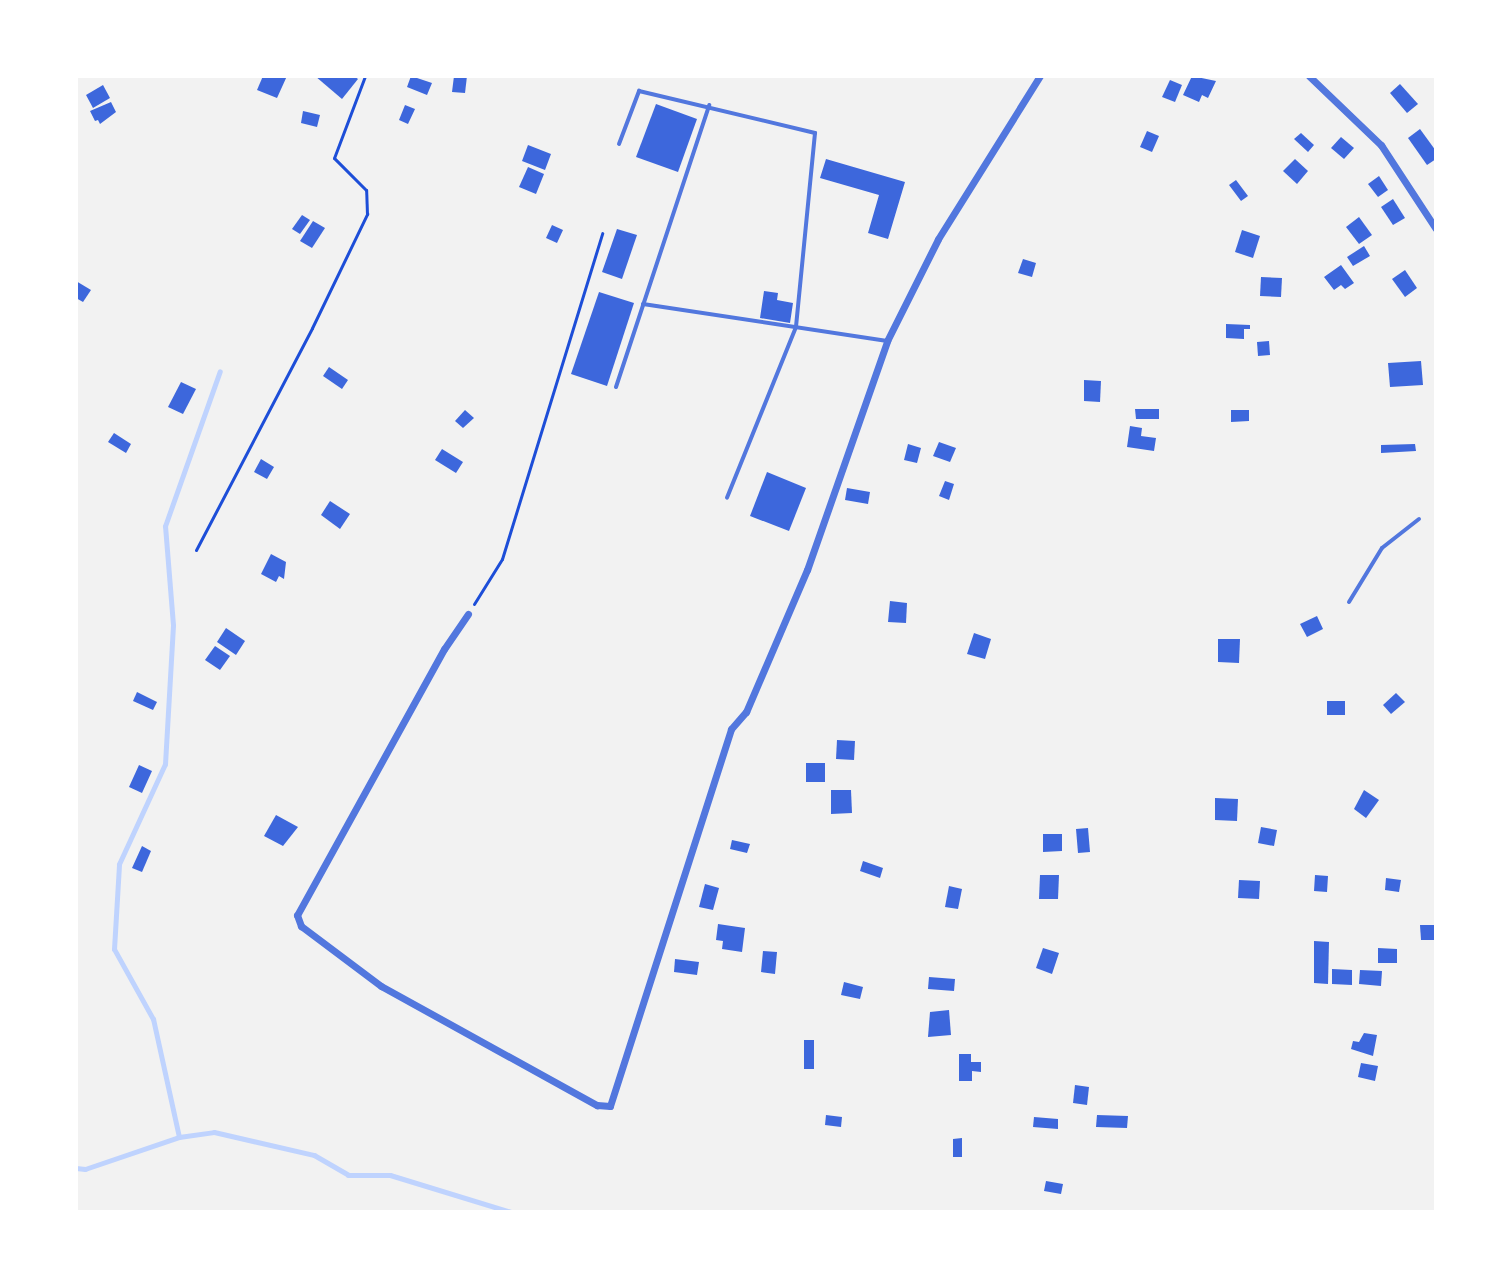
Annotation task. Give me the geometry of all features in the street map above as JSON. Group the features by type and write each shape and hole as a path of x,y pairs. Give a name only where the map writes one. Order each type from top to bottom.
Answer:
{"street":[{"path":"468,614 444,649 297,915 301,926 381,986 597,1105 610,1106 731,729 746,712 807,570 887,341 938,239 1040,76"},
{"path":"1309,76 1381,145 1436,229"}],"lane":[{"path":"619,144 639,91 709,105 815,133 796,327 727,498"},
{"path":"616,387 709,105"},
{"path":"643,304 887,341"},
{"path":"1349,602 1382,548 1419,519"}],"path":[{"path":"196,550 312,328 367,214 366,190 334,158 365,76"},
{"path":"468,614 502,559 602,233"}],"building":[{"path":"263,76 287,76 277,98 257,90"},
{"path":"315,76 354,76 358,79 342,99"},
{"path":"411,76 432,83 427,95 407,87"},
{"path":"454,76 467,76 465,93 452,92"},
{"path":"1192,76 1216,81 1208,98 1202,95 1199,102 1183,95"},
{"path":"1170,80 1182,85 1175,102 1162,97"},
{"path":"1400,84 1418,104 1407,113 1390,93"},
{"path":"103,85 110,98 93,108 86,95"},
{"path":"111,102 116,112 100,124 98,120 95,121 90,111"},
{"path":"656,104 697,119 678,172 636,157"},
{"path":"405,105 415,109 408,124 399,120"},
{"path":"303,111 320,115 317,127 301,123"},
{"path":"1420,129 1436,151 1436,159 1427,165 1408,138"},
{"path":"1147,131 1159,136 1152,152 1140,147"},
{"path":"1301,133 1314,145 1308,152 1294,139"},
{"path":"1341,137 1354,148 1344,159 1331,148"},
{"path":"528,145 551,154 545,170 522,161"},
{"path":"826,159 905,182 888,239 868,233 879,195 820,178"},
{"path":"1295,159 1308,171 1297,184 1283,171"},
{"path":"528,167 544,174 536,194 519,187"},
{"path":"1379,176 1388,190 1378,197 1368,184"},
{"path":"1236,180 1248,196 1241,201 1229,185"},
{"path":"1393,199 1405,218 1393,225 1381,207"},
{"path":"302,215 310,220 300,234 292,229"},
{"path":"1359,217 1372,235 1359,244 1346,227"},
{"path":"313,221 325,228 312,248 300,241"},
{"path":"552,225 563,230 557,243 546,238"},
{"path":"617,229 637,235 622,279 602,272"},
{"path":"1242,230 1260,236 1253,258 1235,252"},
{"path":"1364,246 1370,256 1353,266 1347,257"},
{"path":"1023,259 1036,263 1032,277 1018,273"},
{"path":"1341,265 1354,283 1345,289 1341,285 1334,290 1324,277"},
{"path":"1405,270 1417,288 1405,297 1392,279"},
{"path":"1261,277 1282,278 1281,297 1260,296"},
{"path":"76,281 91,290 83,302 76,298"},
{"path":"764,291 778,293 777,300 793,303 790,323 760,318"},
{"path":"599,292 634,303 607,386 571,374"},
{"path":"1226,324 1250,325 1250,329 1244,329 1244,339 1226,338"},
{"path":"1269,341 1270,355 1258,356 1257,342"},
{"path":"1421,361 1423,385 1390,387 1388,363"},
{"path":"329,367 348,380 342,389 323,376"},
{"path":"1084,380 1101,381 1100,402 1084,401"},
{"path":"181,382 196,389 183,414 168,407"},
{"path":"1135,409 1159,409 1159,419 1136,419"},
{"path":"465,410 474,418 463,428 455,421"},
{"path":"1231,410 1249,410 1249,421 1231,422"},
{"path":"1130,426 1142,428 1141,436 1156,438 1154,451 1127,447"},
{"path":"114,433 131,444 126,453 108,442"},
{"path":"939,442 956,448 950,462 933,456"},
{"path":"908,444 921,448 917,463 904,460"},
{"path":"1415,444 1416,451 1381,453 1381,445"},
{"path":"442,449 463,462 456,473 435,460"},
{"path":"261,459 274,467 267,479 254,472"},
{"path":"767,472 806,488 789,531 750,516"},
{"path":"945,481 954,484 949,500 939,496"},
{"path":"847,488 870,492 868,504 845,500"},
{"path":"330,501 350,514 340,529 321,515"},
{"path":"271,554 286,562 284,579 279,576 276,582 261,574"},
{"path":"890,601 907,603 906,623 888,622"},
{"path":"1317,616 1323,629 1307,637 1300,624"},
{"path":"226,628 245,641 236,655 217,642"},
{"path":"974,633 991,639 985,659 967,654"},
{"path":"1218,639 1240,639 1239,663 1218,662"},
{"path":"215,646 230,656 220,670 205,660"},
{"path":"137,692 157,702 153,710 133,701"},
{"path":"1396,693 1405,702 1391,714 1383,705"},
{"path":"1327,701 1345,701 1345,715 1327,715"},
{"path":"837,740 855,741 854,760 836,759"},
{"path":"806,763 825,763 825,782 806,782"},
{"path":"139,765 152,771 142,793 129,787"},
{"path":"831,790 851,790 852,813 831,814"},
{"path":"1364,790 1379,800 1366,818 1354,809"},
{"path":"1215,798 1238,799 1237,821 1215,820"},
{"path":"276,815 298,827 283,846 264,836"},
{"path":"1261,827 1277,830 1274,846 1258,843"},
{"path":"1088,828 1090,852 1078,853 1076,829"},
{"path":"1043,834 1062,834 1062,851 1043,852"},
{"path":"732,840 750,844 747,853 730,849"},
{"path":"142,846 151,851 142,872 132,868"},
{"path":"863,861 883,868 880,878 860,871"},
{"path":"1040,875 1059,875 1058,899 1039,899"},
{"path":"1315,875 1328,876 1327,892 1314,891"},
{"path":"1386,878 1401,880 1399,892 1385,890"},
{"path":"1239,880 1260,881 1259,899 1238,898"},
{"path":"705,884 719,888 713,910 699,907"},
{"path":"949,886 962,889 958,909 945,907"},
{"path":"718,924 745,928 742,952 722,949 723,941 716,940"},
{"path":"1420,925 1436,925 1436,940 1421,940"},
{"path":"1314,941 1329,942 1328,984 1314,983"},
{"path":"1043,948 1059,953 1052,974 1036,968"},
{"path":"1378,948 1397,949 1397,963 1378,963"},
{"path":"763,951 777,952 775,974 761,972"},
{"path":"675,959 699,962 697,975 674,972"},
{"path":"1332,969 1352,970 1352,985 1332,984"},
{"path":"1360,970 1382,971 1381,986 1359,984"},
{"path":"929,977 955,979 954,991 928,989"},
{"path":"844,982 863,987 860,999 841,995"},
{"path":"949,1010 951,1035 928,1037 930,1012"},
{"path":"1364,1033 1377,1035 1373,1056 1351,1049 1353,1041 1359,1042"},
{"path":"804,1040 814,1040 814,1069 804,1069"},
{"path":"959,1054 971,1054 971,1062 981,1062 981,1072 972,1071 972,1081 959,1081"},
{"path":"1361,1063 1378,1066 1375,1081 1358,1077"},
{"path":"1075,1085 1089,1087 1087,1105 1073,1103"},
{"path":"826,1115 842,1117 841,1127 825,1125"},
{"path":"1097,1115 1128,1116 1127,1128 1096,1127"},
{"path":"1034,1117 1058,1119 1058,1129 1033,1127"},
{"path":"962,1138 962,1157 953,1157 953,1139"},
{"path":"1046,1181 1063,1184 1061,1194 1044,1191"}],"waterway":[{"path":"179,1137 153,1019 114,949 119,864 165,764 173,625 165,526 220,371"},
{"path":"76,1168 85,1169 179,1137 214,1132 314,1155 348,1175 390,1175 511,1212"}]}
